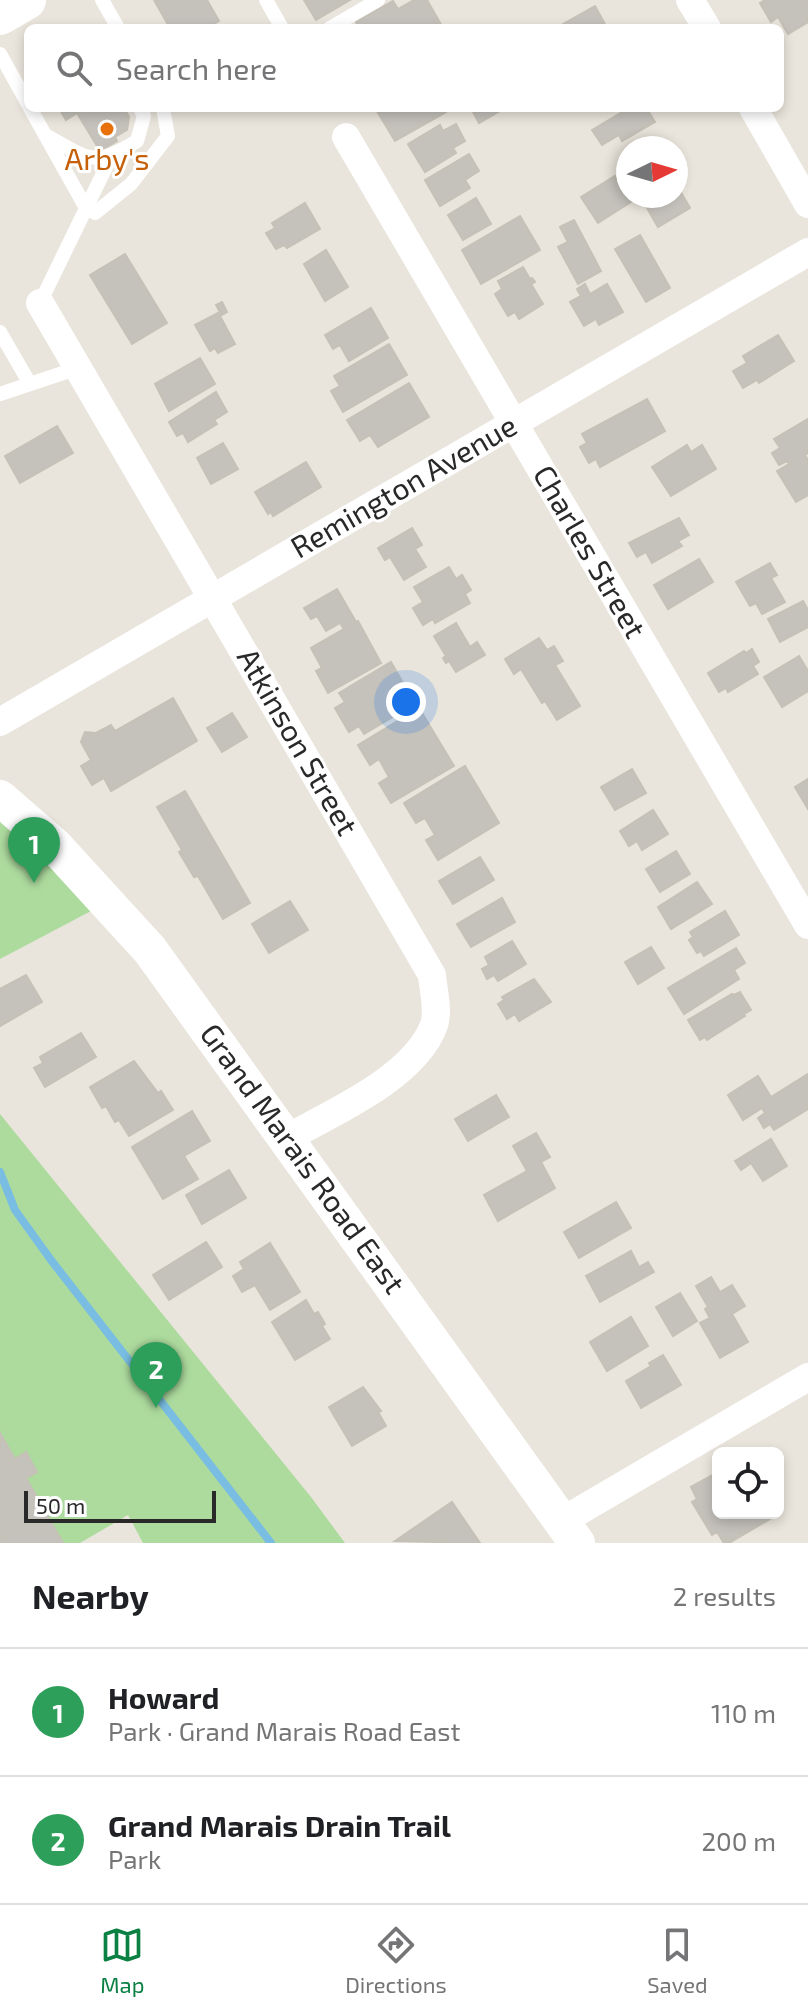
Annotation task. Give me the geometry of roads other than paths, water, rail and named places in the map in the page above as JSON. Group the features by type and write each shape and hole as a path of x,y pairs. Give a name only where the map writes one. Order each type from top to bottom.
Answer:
{"main road":[{"path":"0,15 26,0"}],"street":[{"path":"690,0 705,24"},
{"path":"755,112 808,204"},
{"name":"Charles Street","path":"346,137 808,925"},
{"name":"Remington Avenue","path":"0,722 808,252"},
{"name":"Atkinson Street","path":"40,303 432,975 435,1022 420,1050 398,1073 287,1138"},
{"name":"Grand Marais Road East","path":"0,798 54,845 150,950 570,1532"},
{"path":"570,1532 808,1377"}],"lane":[{"path":"102,0 115,24"},
{"path":"266,0 280,24"},
{"path":"337,24 378,0"},
{"path":"0,54 24,97"},
{"path":"32,112 86,208 95,213 131,184 168,136 164,112"},
{"path":"45,135 88,157 111,157 137,141 144,116 142,112"},
{"path":"40,303 111,157"},
{"path":"0,332 30,384"},
{"path":"0,394 78,368"}],"waterway":[{"path":"0,1172 15,1210 51,1260 271,1543"}],"place":[{"name":"Arby's","path":"107,129"},
{"name":"Howard","path":"34,883"},
{"name":"Grand Marais Drain Trail","path":"156,1408"}]}
